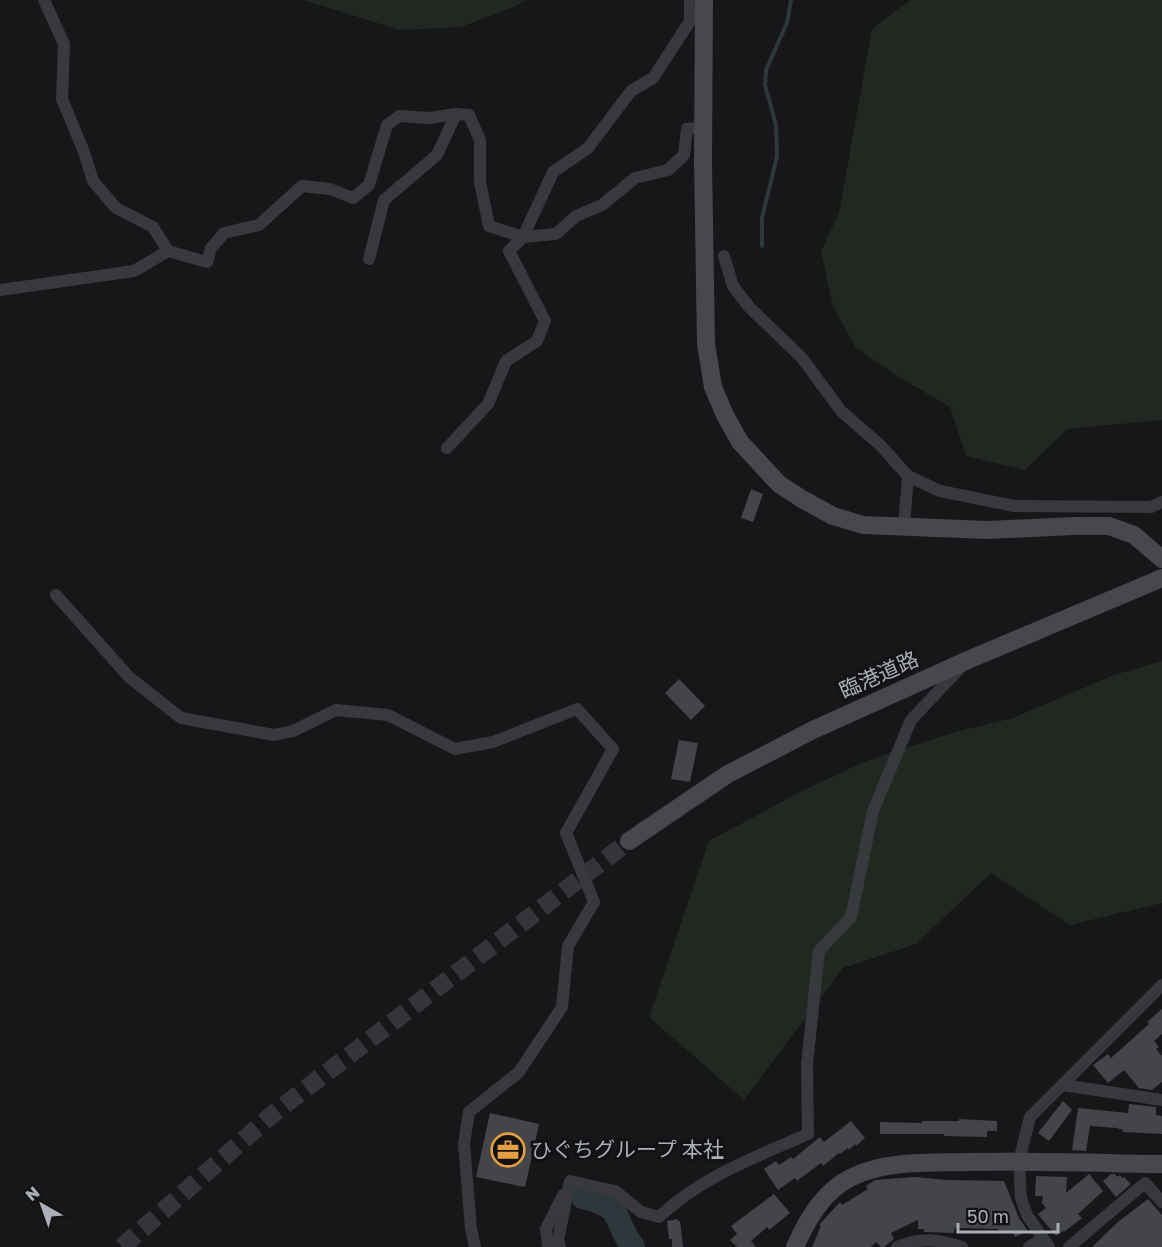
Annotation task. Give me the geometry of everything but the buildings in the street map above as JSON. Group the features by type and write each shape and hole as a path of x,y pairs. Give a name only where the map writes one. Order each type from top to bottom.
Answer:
{"street":[{"path":"44,0 64,44 62,99 84,152 93,181 116,208 153,227 168,251 207,262 211,248 224,233 259,225 302,186 330,189 353,198 369,185 387,125 399,116 429,118 456,114 469,115 480,140 480,182 489,226 522,237 556,234 576,216 602,205 634,177 668,170 684,155 687,129 704,127"},
{"path":"447,448 488,404 506,361 537,341 545,321 509,251 522,237 553,172 588,148 631,91 653,78 690,21 690,0"},
{"path":"704,0 706,344 713,387 724,415 740,442 778,484 834,516 863,525 987,530 1109,526 1134,535 1162,559"},
{"path":"369,259 384,200 437,155 456,114"},
{"path":"0,290 134,271 168,251"},
{"path":"724,256 733,286 749,308 801,358 841,411 880,445 908,476 940,491 1014,506 1151,507 1162,502"},
{"path":"904,527 908,476"},
{"name":"臨港道路","path":"629,841 728,774 813,730 968,660 1162,578"},
{"path":"56,595 129,677 181,718 274,735 293,731 336,710 388,715 455,750 494,742 577,709 613,749 566,833 594,902 568,946 562,1007 519,1072 470,1112 465,1144 471,1229 475,1247"},
{"path":"570,1181 615,1191 641,1212 659,1217 675,1202 729,1169 808,1134 807,1064 819,951 851,917 873,811 911,720 968,660"},
{"path":"1029,1247 1046,1243 1027,1215 1021,1198 1019,1161 1030,1117 1162,985"},
{"path":"1063,1085 1162,1100"},
{"path":"795,1247 808,1219 832,1191 850,1178 874,1168 900,1164 1019,1161 1162,1164"},
{"path":"548,1247 546,1229 570,1181"},
{"path":"560,1247 558,1240 570,1181"},
{"path":"1069,1247 1145,1183 1162,1202"},
{"path":"897,1247 912,1240 931,1239 962,1247"}],"shaded area":[{"path":"303,0 526,0 461,27 400,30"},
{"path":"910,0 1162,0 1162,420 1067,429 1025,470 966,456 950,407 856,348 833,306 821,251 839,213 872,29"},
{"path":"1162,661 1162,903 1070,925 991,873 916,944 843,968 744,1100 649,1017 709,841 800,792 866,761 955,732 1013,718 1114,675"}],"waterway":[{"path":"762,246 762,218 777,156 776,125 765,85 766,70 787,23 791,0"},
{"path":"583,1197 606,1205 612,1210 633,1247"}],"tunnel":[{"path":"122,1247 274,1113 629,841"}],"place":[{"name":"ひぐちグループ 本社","path":"508,1150"}]}
